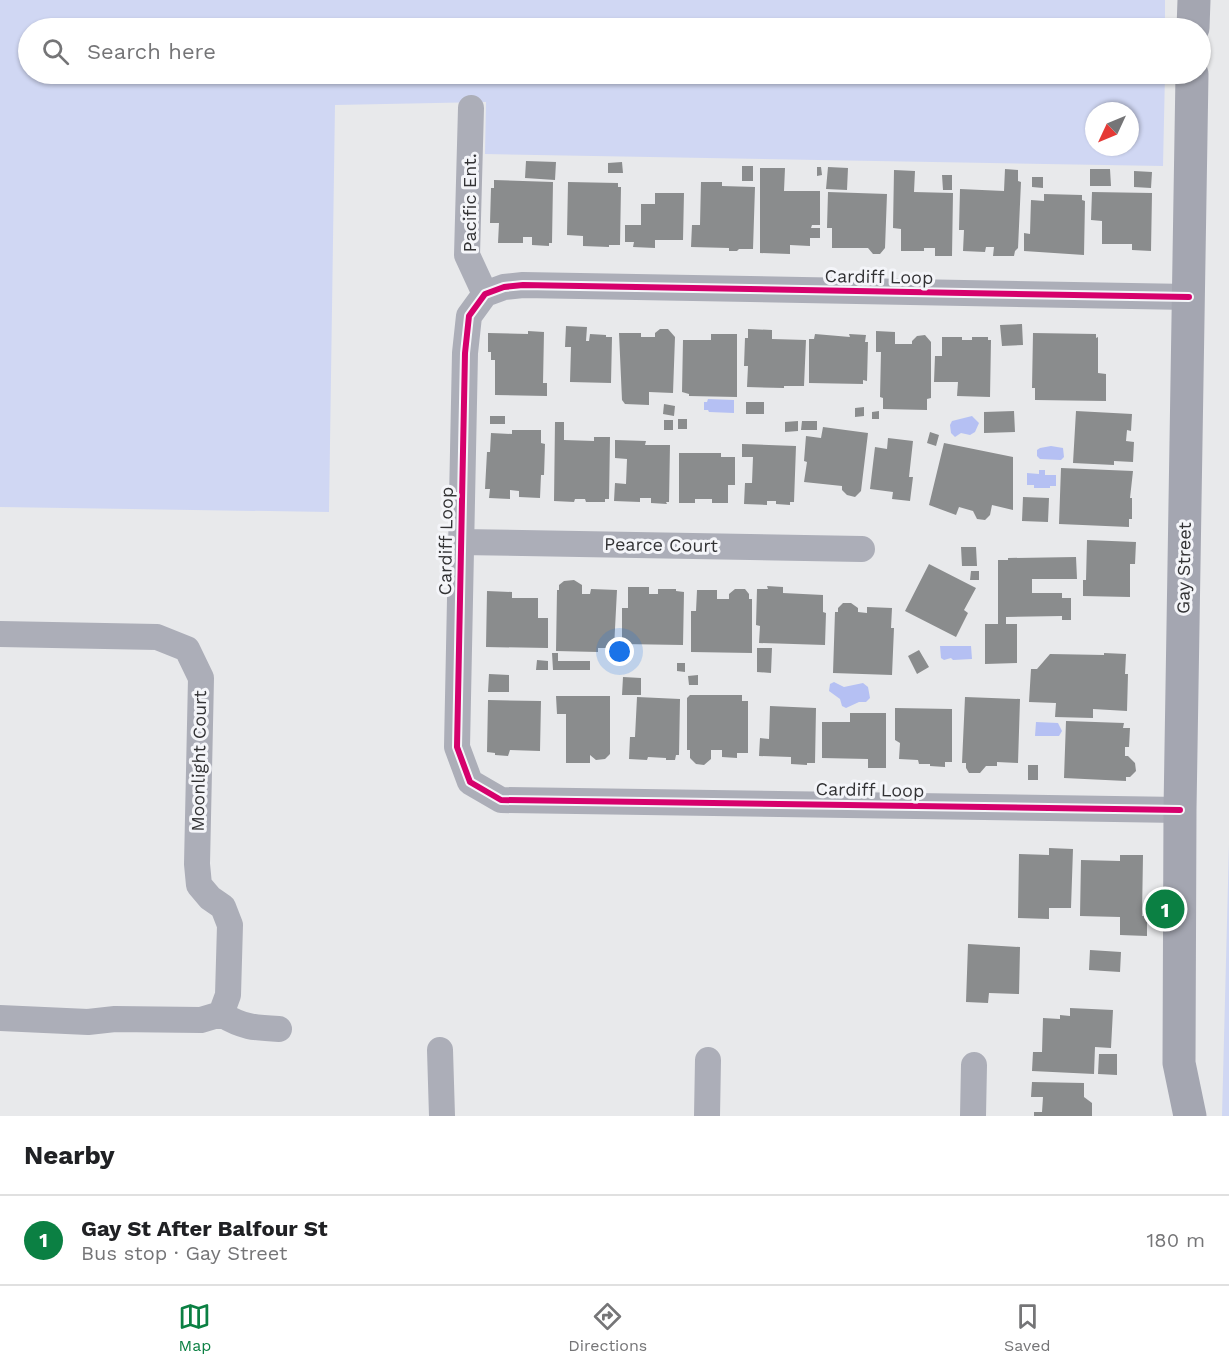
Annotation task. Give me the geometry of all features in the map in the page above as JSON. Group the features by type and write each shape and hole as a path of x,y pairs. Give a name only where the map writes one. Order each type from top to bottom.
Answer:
{"main road":[{"path":"1193,18 1194,0"},
{"name":"Gay Street","path":"1190,1116 1179,1063 1179,810 1192,84"},
{"name":"Gay Street","path":"1167,1116 1179,1063"}],"street":[{"name":"Pacific Ent.","path":"471,108 467,255 485,294"},
{"name":"Cardiff Loop","path":"1179,810 501,800 470,782 457,747 460,542 465,353 469,316 485,294 523,285 1189,297"},
{"name":"Pearce Court","path":"460,542 862,549"},
{"name":"Moonlight Court","path":"0,634 157,637 187,650 201,678 197,864 199,885 210,898 223,907 230,925 228,995 221,1014"},
{"path":"0,1018 88,1022 115,1019 201,1020 221,1014 235,1023 250,1028 279,1029"},
{"path":"440,1050 442,1116"},
{"path":"707,1116 708,1060"},
{"path":"973,1116 974,1065"}],"shaded area":[{"path":"0,0 1165,0 1165,18 18,18 18,84 1165,84 1163,166 485,154 486,102 335,105 329,512 0,507"},
{"path":"1229,844 1229,1116 1222,1116"}],"water":[{"path":"708,399 734,400 734,413 704,410 704,402"},
{"path":"972,416 979,423 975,432 970,435 961,433 955,437 951,433 952,421"},
{"path":"1051,446 1063,448 1064,457 1061,460 1040,459 1037,456 1037,450"},
{"path":"1039,470 1045,470 1045,475 1056,475 1056,486 1034,488 1034,485 1027,485 1027,473 1039,474"},
{"path":"940,646 971,646 972,659 944,660 941,658"},
{"path":"834,682 844,687 863,683 868,687 870,698 866,702 859,702 846,708 842,706 840,699 829,691 830,684"},
{"path":"1036,722 1058,723 1062,731 1059,736 1035,736"}],"building":[{"path":"526,161 556,162 555,180 525,178"},
{"path":"622,162 623,173 608,173 608,163"},
{"path":"742,166 753,166 753,181 742,181"},
{"path":"817,167 821,167 822,175 817,176"},
{"path":"828,167 848,168 847,190 826,189"},
{"path":"760,168 785,168 784,191 820,191 820,225 812,225 811,228 820,228 820,238 810,238 810,246 790,245 790,254 760,253"},
{"path":"1005,169 1018,170 1018,181 1021,182 1018,248 1014,256 993,256 994,247 986,247 985,252 963,251 964,230 959,230 960,189 1004,191"},
{"path":"1090,169 1110,169 1111,186 1090,186"},
{"path":"894,170 915,171 914,192 953,193 952,256 935,256 935,248 924,248 924,251 901,251 901,229 893,228"},
{"path":"1134,171 1152,172 1151,188 1134,187"},
{"path":"942,175 952,175 952,190 943,190"},
{"path":"1032,177 1043,177 1043,188 1032,187"},
{"path":"494,180 553,182 552,243 549,243 549,246 532,245 532,237 523,237 523,243 498,243 499,223 490,223 491,188 494,188"},
{"path":"568,182 618,183 618,187 621,187 620,245 583,246 583,236 567,235"},
{"path":"701,182 722,182 722,186 755,187 753,249 729,251 729,248 691,247 692,225 700,225"},
{"path":"828,192 887,194 885,248 880,254 873,254 868,248 832,248 832,228 827,228"},
{"path":"1092,192 1152,193 1151,251 1132,250 1132,244 1102,244 1102,221 1091,220"},
{"path":"655,193 684,193 683,240 655,240 655,248 633,247 634,242 625,242 625,225 641,225 641,204 655,204"},
{"path":"1044,194 1082,195 1082,200 1085,201 1084,255 1024,251 1024,233 1030,234 1031,200 1044,201"},
{"path":"1022,324 1023,345 1002,346 1000,325"},
{"path":"566,326 587,327 586,341 589,341 590,334 612,337 611,383 570,382 571,347 565,347"},
{"path":"660,329 668,329 675,337 673,393 649,392 649,405 625,404 622,400 619,333 641,333 641,337 655,337 655,333"},
{"path":"748,329 772,330 772,339 806,340 804,386 747,387 748,366 744,366 745,338 748,338"},
{"path":"528,331 544,332 543,383 547,383 547,396 495,395 495,360 491,360 491,352 488,352 488,333 528,334"},
{"path":"876,331 895,332 895,344 912,344 917,336 925,335 931,342 931,398 927,399 927,410 883,409 883,398 880,397 881,352 876,352"},
{"path":"1033,333 1096,334 1096,338 1098,337 1098,373 1106,374 1106,401 1035,400 1035,388 1032,388"},
{"path":"711,334 737,334 737,397 689,396 682,392 683,340 711,340"},
{"path":"815,334 850,337 849,334 866,335 865,342 868,342 867,381 863,380 863,384 809,383 809,339 814,339"},
{"path":"942,337 962,337 962,340 972,340 972,337 988,337 988,340 991,340 990,397 957,396 958,382 934,382 935,356 942,356"},
{"path":"746,402 764,402 764,414 746,414"},
{"path":"664,404 675,406 674,416 663,414"},
{"path":"864,407 864,416 855,417 855,408"},
{"path":"879,411 879,419 872,419 872,412"},
{"path":"1014,411 1015,432 984,433 984,412"},
{"path":"1076,411 1132,414 1131,431 1127,430 1126,441 1134,442 1133,462 1114,461 1114,465 1073,463"},
{"path":"490,416 505,416 505,424 490,424"},
{"path":"678,419 687,419 687,429 678,429"},
{"path":"664,420 673,420 673,430 664,430"},
{"path":"798,421 798,431 785,432 785,422"},
{"path":"802,421 817,421 817,430 801,430"},
{"path":"555,422 564,422 564,440 594,441 594,437 610,437 609,499 605,499 605,502 586,502 585,499 575,499 574,502 554,501"},
{"path":"823,427 868,433 861,491 855,497 847,495 842,490 842,486 804,482 807,462 804,461 806,436 821,438"},
{"path":"512,430 541,430 541,443 545,444 544,475 541,475 540,498 519,497 519,491 510,490 510,499 489,498 490,489 485,489 487,452 490,452 491,433 512,434"},
{"path":"930,432 939,435 936,446 927,443"},
{"path":"888,438 913,441 909,477 913,477 910,501 892,499 893,492 870,489 875,447 887,449"},
{"path":"615,440 646,441 645,445 670,445 669,502 666,502 667,504 651,503 651,498 640,498 640,502 614,501 615,483 626,484 627,459 615,458"},
{"path":"944,443 1013,457 1013,510 992,505 990,515 985,520 977,519 973,511 959,507 956,515 929,505"},
{"path":"742,444 796,446 794,502 790,502 790,505 776,504 776,501 767,501 767,505 744,504 745,483 752,483 753,457 742,457"},
{"path":"679,453 721,453 721,457 735,457 735,485 728,485 728,503 712,503 712,499 695,499 695,503 679,503"},
{"path":"1061,468 1133,471 1130,498 1132,498 1132,519 1129,519 1129,527 1059,524"},
{"path":"1023,497 1049,498 1048,522 1022,521"},
{"path":"1087,540 1136,542 1135,564 1130,564 1130,597 1083,596 1083,580 1086,580"},
{"path":"961,547 976,547 977,566 962,566"},
{"path":"1076,557 1077,579 1032,579 1032,593 1062,593 1062,598 1071,598 1071,620 1062,620 1062,616 1006,617 1006,624 1017,624 1017,663 985,664 985,624 998,624 998,560"},
{"path":"929,564 976,588 964,610 968,613 956,637 905,611"},
{"path":"971,571 979,571 979,580 970,580"},
{"path":"574,580 582,585 582,594 590,594 591,589 617,590 614,648 598,648 598,652 556,651 557,590 564,581"},
{"path":"767,586 783,587 783,593 823,595 823,612 826,613 825,645 759,643 760,626 756,625 757,589 768,589"},
{"path":"628,587 649,587 649,594 658,594 658,589 676,589 676,591 684,592 683,645 622,644 622,608 628,608"},
{"path":"735,589 745,589 749,594 749,599 752,599 752,653 691,652 691,611 696,611 697,590 717,590 717,599 729,599 729,594"},
{"path":"487,591 512,592 512,598 538,598 538,618 548,618 548,648 486,647"},
{"path":"843,603 851,603 858,608 858,612 867,613 867,607 892,608 891,628 894,628 892,675 833,673 835,612 838,612 838,608"},
{"path":"757,648 772,648 771,673 757,672"},
{"path":"919,650 929,667 917,674 908,656"},
{"path":"552,653 558,653 558,661 590,661 590,670 553,670"},
{"path":"1104,653 1126,654 1127,711 1093,709 1093,718 1055,717 1056,703 1029,702 1031,669 1037,669 1050,654 1104,655"},
{"path":"537,660 548,661 548,670 536,670"},
{"path":"677,663 685,663 685,672 677,671"},
{"path":"489,674 509,675 509,692 488,692"},
{"path":"698,675 698,685 689,685 688,676"},
{"path":"623,677 641,678 641,695 622,695"},
{"path":"690,695 742,695 742,701 748,701 748,753 737,753 737,758 722,757 722,750 711,750 711,759 704,765 696,764 690,758 690,750 687,750 687,698"},
{"path":"556,696 610,696 610,754 605,759 596,760 590,755 590,763 566,763 566,714 557,714"},
{"path":"637,697 680,699 679,755 676,755 675,760 648,757 647,760 629,759 630,737 635,737"},
{"path":"965,697 1020,699 1018,763 997,762 997,766 986,766 980,773 969,773 966,763 962,763"},
{"path":"488,700 541,701 540,751 510,750 508,756 487,752"},
{"path":"770,706 816,708 815,763 791,764 791,757 759,756 760,738 769,739"},
{"path":"895,708 952,709 952,762 945,762 945,767 919,764 918,760 899,759 900,743 895,740"},
{"path":"850,713 886,713 886,768 868,768 868,759 822,758 822,722 850,722"},
{"path":"1066,721 1124,723 1123,728 1130,728 1129,747 1125,747 1125,756 1135,763 1136,771 1130,777 1126,777 1126,781 1064,778"},
{"path":"1028,765 1038,765 1038,780 1028,780"},
{"path":"1049,848 1073,849 1071,908 1049,908 1049,919 1018,918 1019,854 1049,855"},
{"path":"1120,855 1143,855 1142,916 1147,916 1147,936 1120,935 1120,917 1080,916 1081,860 1120,861"},
{"path":"968,944 1020,947 1019,994 989,993 988,1003 966,1002"},
{"path":"1090,950 1121,952 1120,972 1089,970"},
{"path":"1070,1008 1113,1010 1111,1048 1095,1047 1094,1074 1032,1071 1033,1052 1042,1052 1043,1018 1060,1019 1060,1015 1070,1016"},
{"path":"1099,1054 1117,1054 1117,1075 1098,1074"},
{"path":"1032,1082 1084,1083 1084,1097 1092,1103 1092,1116 1034,1116 1034,1112 1042,1112 1043,1097 1031,1097"}],"cycle path":[{"path":"1180,810 501,800 470,782 457,747 465,353 469,316 485,294 504,287 523,285 1189,297"}],"place":[{"name":"Gay St After Balfour St","path":"1165,909"}]}
